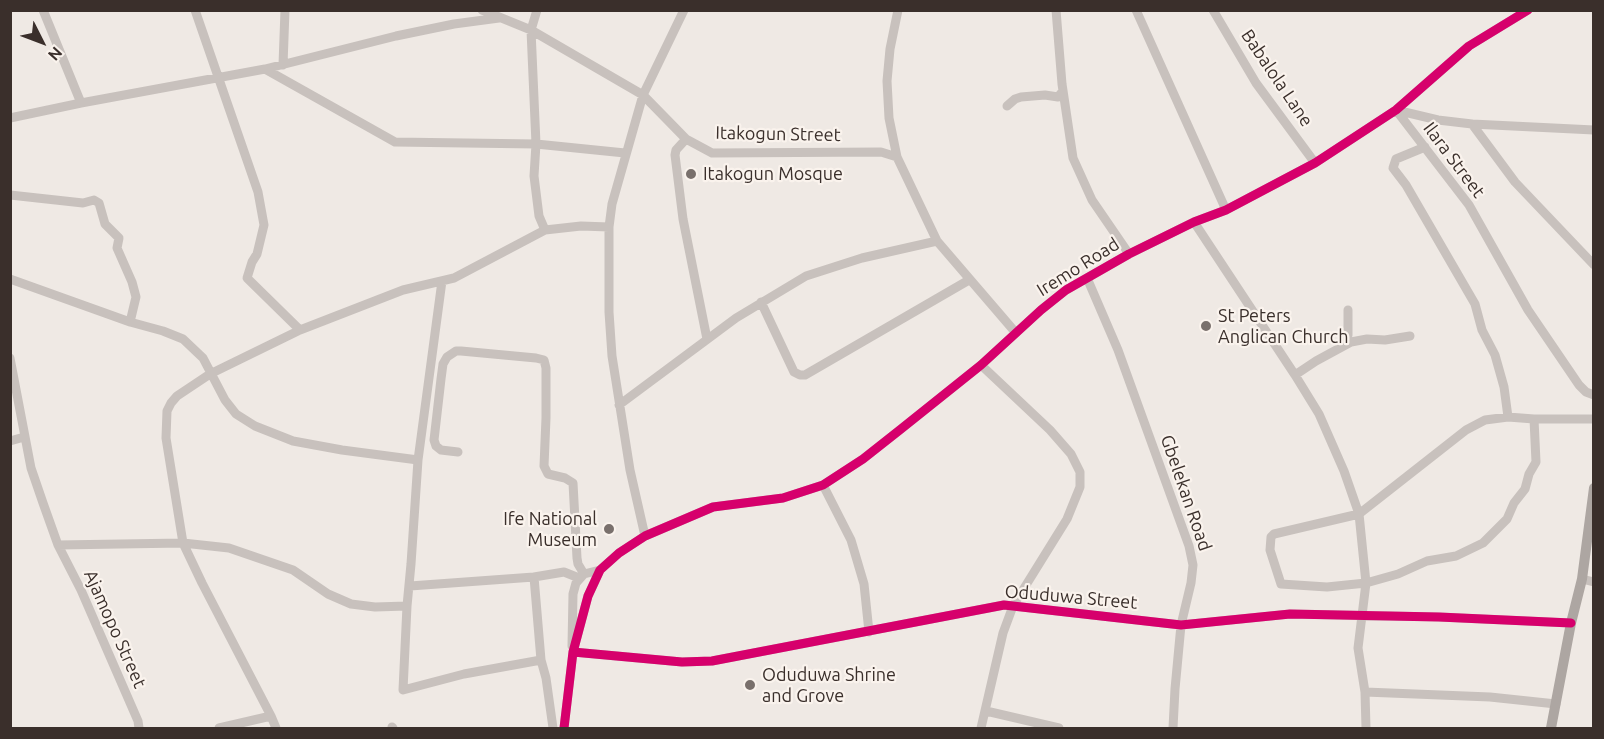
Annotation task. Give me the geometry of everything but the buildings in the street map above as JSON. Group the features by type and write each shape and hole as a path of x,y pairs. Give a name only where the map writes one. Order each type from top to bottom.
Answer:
{"main road":[{"path":"1551,729 1571,623 1582,579 1593,488"}],"street":[{"path":"43,10 81,103"},
{"path":"195,10 258,192 264,225 257,254 247,278 300,330"},
{"path":"282,65 285,10"},
{"name":"Itakogun Street","path":"482,10 531,30 643,95 686,139 712,153 881,152 897,157"},
{"path":"537,10 531,30 536,144 534,176 539,216 545,230"},
{"path":"645,536 619,405 612,356 609,312 609,227 612,204 625,153 643,95 684,10"},
{"path":"898,10 890,49 887,81 889,118 897,157 937,241 1016,333"},
{"path":"1056,10 1063,91 1077,170 1092,200 1129,254"},
{"path":"1136,10 1226,210"},
{"name":"Babalola Lane","path":"1213,10 1256,82 1315,163"},
{"name":"Iremo Road","path":"600,570 619,553 645,536 713,507 783,498 823,484 863,459 981,364 1058,297 1129,254 1194,222 1226,210 1315,163 1396,110 1469,46 1528,10"},
{"path":"10,118 265,69 454,24 499,18"},
{"path":"265,69 395,142 536,144 625,153"},
{"path":"1007,106 1021,97 1046,94 1058,97 1063,91"},
{"name":"Ilara Street","path":"1396,110 1438,120 1472,124 1593,130"},
{"name":"Ilara Street","path":"1396,110 1469,205 1541,329 1579,384 1586,392 1593,395"},
{"path":"1472,124 1515,182 1593,264"},
{"path":"686,139 676,150 675,155 684,219 707,339"},
{"path":"1425,147 1396,159 1393,168 1406,185 1428,226 1476,304 1482,330 1495,355 1504,387 1508,417"},
{"path":"10,195 83,203 94,200 99,203 105,224 119,238 117,248 132,282 135,297 130,322"},
{"path":"1194,222 1319,414 1344,471 1359,514 1366,583 1358,648 1365,692 1366,729"},
{"path":"276,729 183,543 166,438 167,411 177,396 210,374 300,330 403,290 442,281 463,273 545,230 581,225 609,227"},
{"path":"619,405 707,339 761,302 806,276 836,265 937,241"},
{"name":"Gbelekan Road","path":"1087,278 1118,350 1189,546 1193,565 1181,625 1173,729"},
{"path":"10,279 183,339 203,358 210,374 236,414 255,426 294,441 418,460"},
{"path":"761,302 794,372 805,375 969,280"},
{"path":"442,281 418,460 410,586 406,606 403,690 455,676 541,660"},
{"path":"1345,345 1348,336 1348,310"},
{"path":"1295,375 1345,345 1367,339 1380,341 1410,336"},
{"path":"458,452 441,450 436,446 434,440 443,364 447,357 456,351 467,351 544,360 546,368 544,466 548,474 565,478 573,483 577,558 581,576 573,594 571,636 573,652"},
{"name":"Ajamopo Street","path":"10,358 31,468 58,545 100,633 138,721 139,729"},
{"path":"981,364 1050,430 1071,454 1080,472 1080,487 1067,519 1012,606 1003,633 981,729"},
{"path":"1534,419 1536,462 1529,474 1525,489 1514,503 1508,519 1483,543 1456,556 1427,561 1398,574 1366,583 1327,587 1281,584 1270,550 1271,537 1277,532 1359,514 1466,430 1485,420 1508,417 1593,419"},
{"path":"10,441 24,437"},
{"path":"823,484 851,540 864,584 868,632"},
{"path":"58,545 183,543 229,548 293,570 328,594 351,604 375,607 406,606"},
{"path":"410,586 534,577 564,572 581,576 600,570"},
{"path":"564,729 573,652 588,596 600,570"},
{"path":"534,577 541,660 546,678 553,729"},
{"path":"1582,579 1593,582"},
{"path":"573,594 588,596"},
{"name":"Oduduwa Street","path":"573,652 682,662 712,661 1004,605 1181,625 1290,614 1571,623"},
{"path":"1365,692 1490,697 1556,704"},
{"path":"986,711 1059,729"},
{"path":"219,729 271,716"}],"cycle path":[{"path":"564,728 573,652 588,596 600,570 619,553 645,536 713,507 783,498 823,485 863,459 981,365 1066,290 1129,254 1194,222 1226,210 1315,163 1396,110 1469,46 1528,10"},
{"path":"573,652 682,662 712,661 1004,605 1181,625 1290,614 1571,623"}],"place":[{"name":"Itakogun Mosque","path":"691,174"},
{"name":"St Peters Anglican Church","path":"1206,326"},
{"name":"Ife National Museum","path":"609,529"},
{"name":"Oduduwa Shrine and Grove","path":"750,685"}]}
